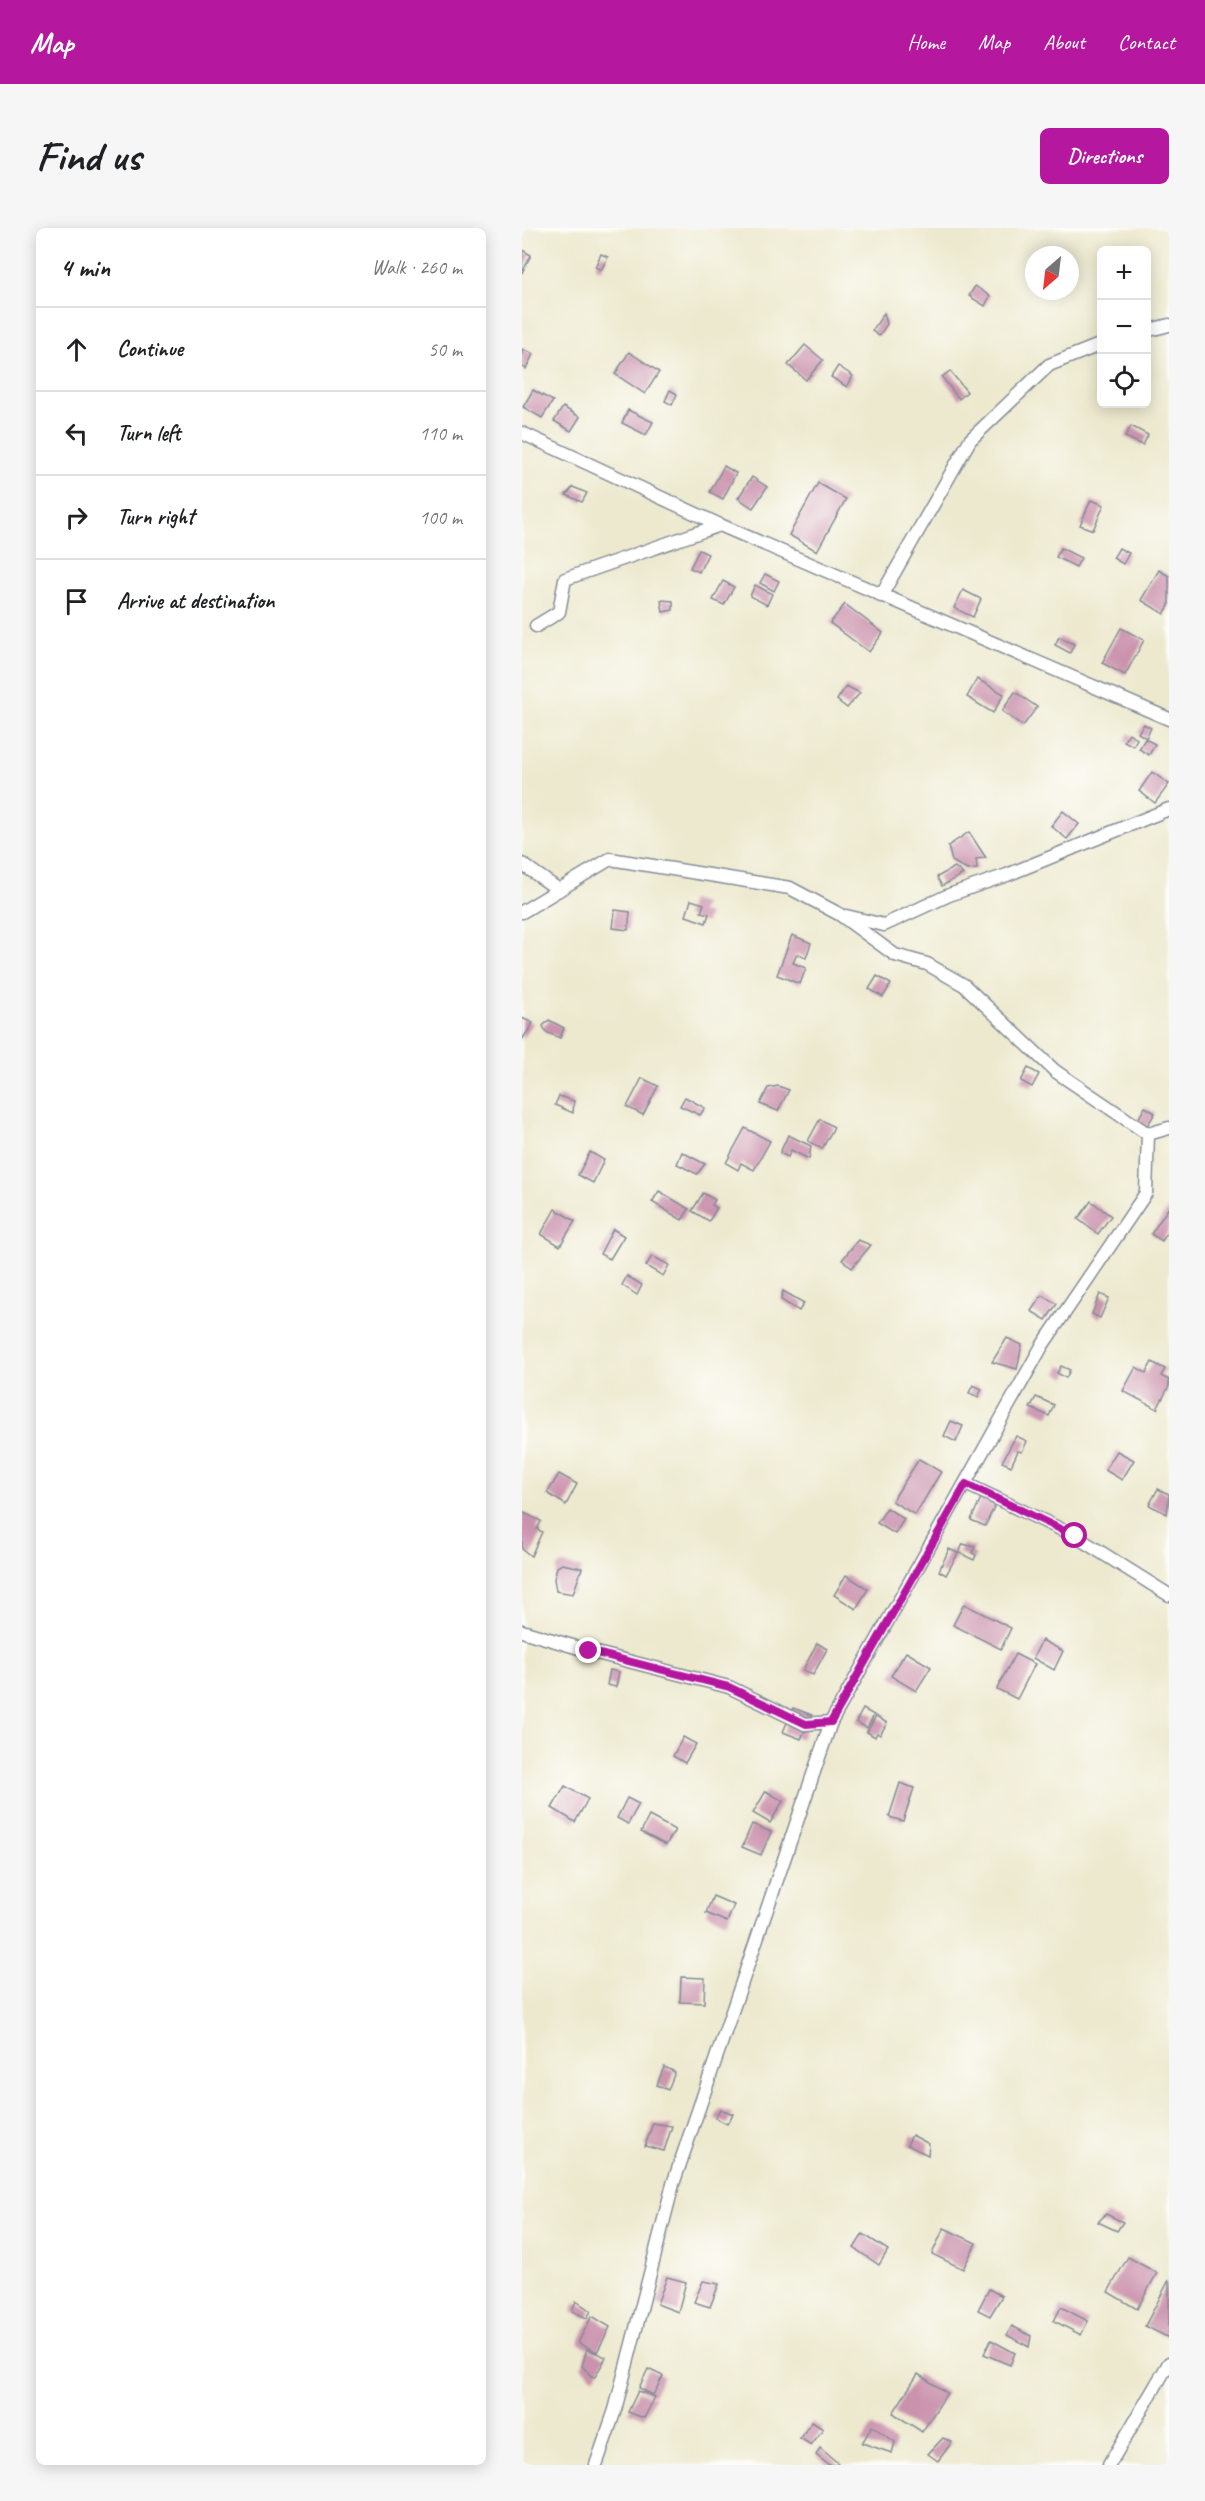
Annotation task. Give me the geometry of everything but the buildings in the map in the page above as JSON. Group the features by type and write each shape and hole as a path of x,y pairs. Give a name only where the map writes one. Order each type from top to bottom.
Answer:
{"street":[{"path":"1151,330 1169,325"},
{"path":"881,596 970,440 1049,365 1097,346"},
{"path":"522,433 720,525 1169,719"},
{"path":"536,626 559,612 565,579 720,525"},
{"path":"839,914 884,925 949,895 1007,875 1169,809"},
{"path":"522,912 610,859 790,888 839,914 895,955 927,964 964,985 1055,1071 1148,1134"},
{"path":"522,864 559,890"},
{"path":"1148,1134 1169,1128"},
{"path":"596,2465 615,2410 673,2184 831,1722 1042,1346 1146,1193 1148,1134"},
{"path":"966,1484 1075,1536 1169,1595"},
{"path":"522,1631 589,1651 729,1687 806,1724 831,1722"},
{"path":"1109,2465 1169,2363"}],"route":[{"path":"589,1651 729,1687 806,1724 831,1722 966,1484 1075,1536"}]}
